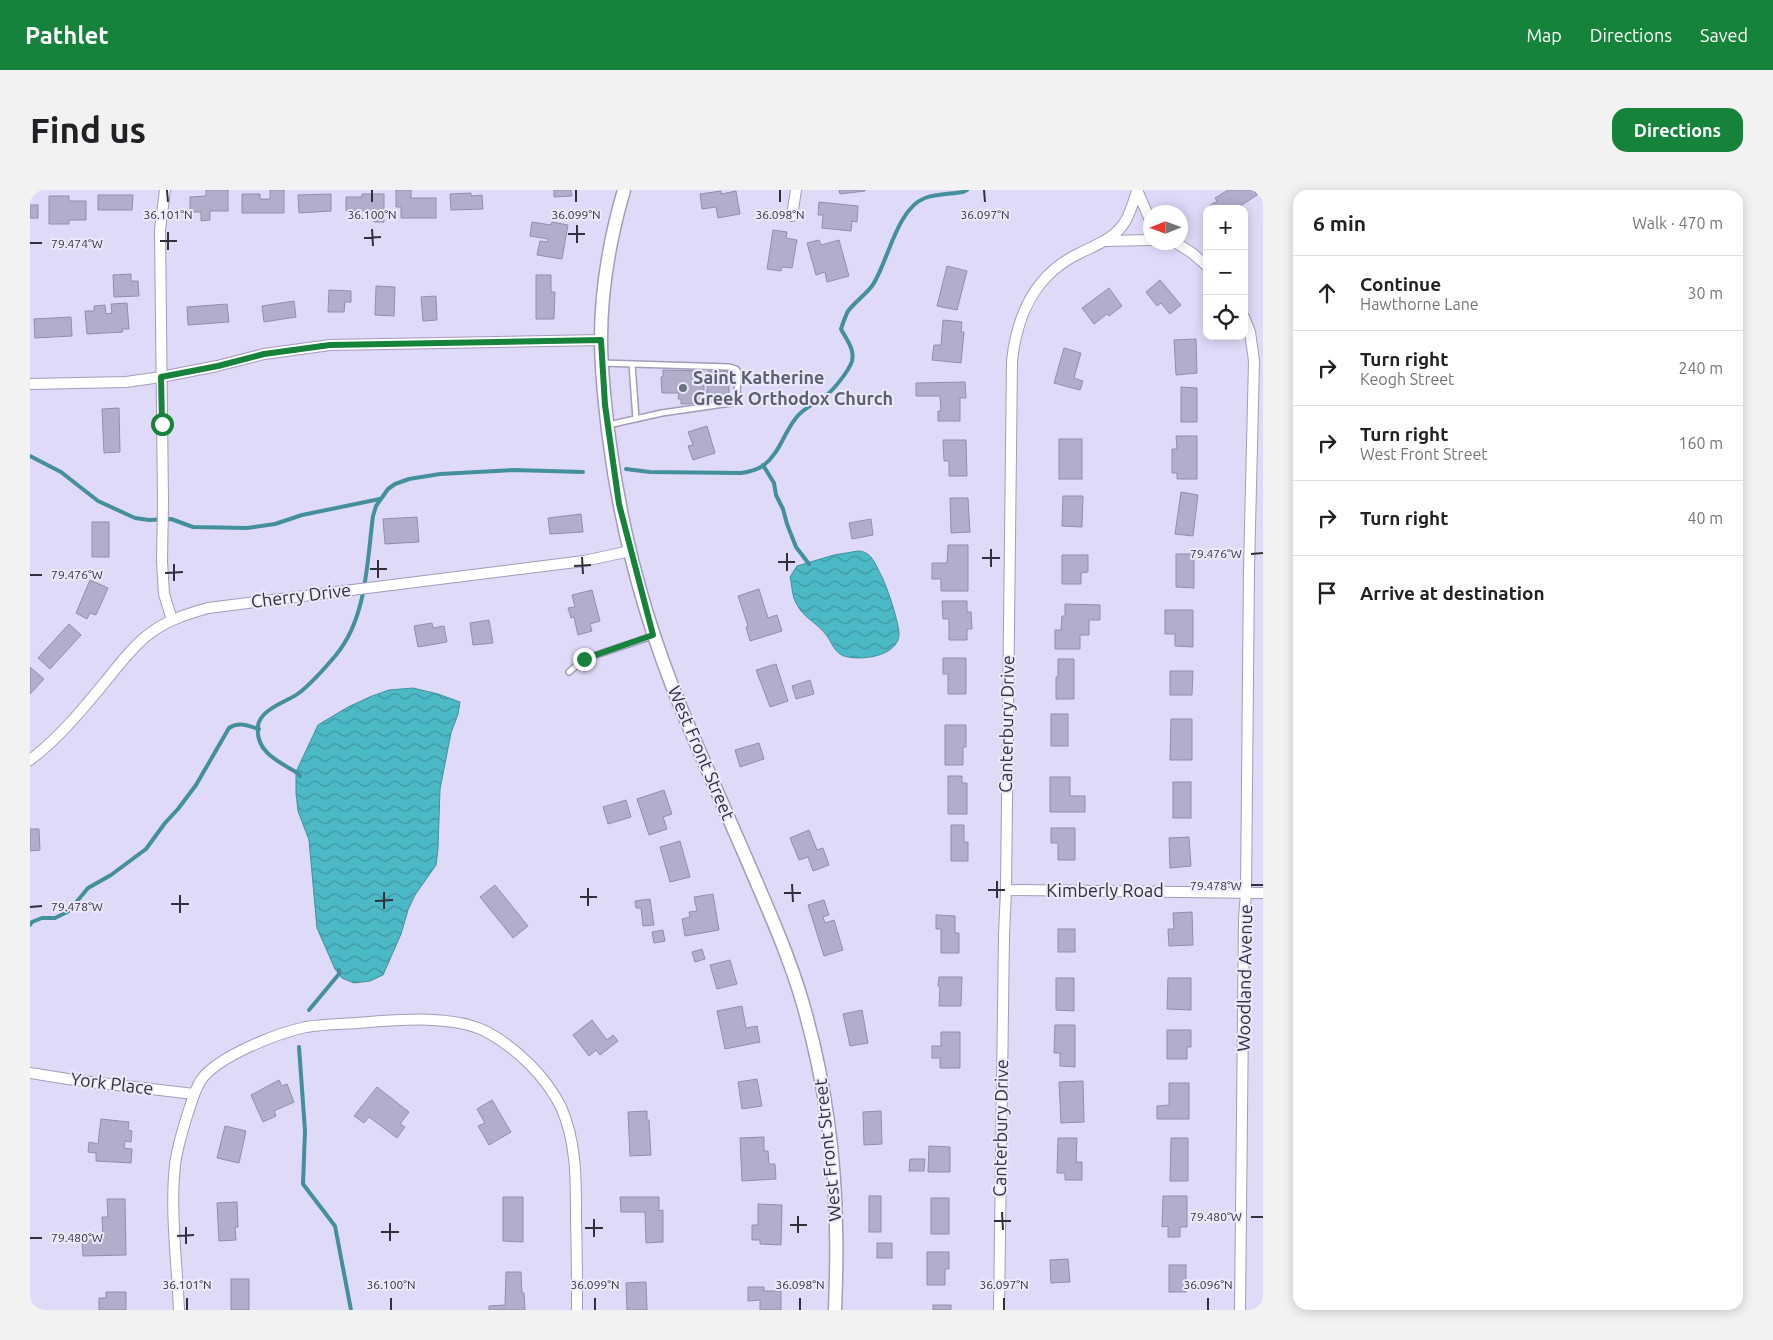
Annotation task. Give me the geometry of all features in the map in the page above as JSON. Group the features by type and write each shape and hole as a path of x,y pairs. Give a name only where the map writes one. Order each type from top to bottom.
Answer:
{"street":[{"path":"165,190 160,230 162,561 164,594 172,620"},
{"name":"West Front Street","path":"624,190 610,248 601,340 608,425 619,504 653,635 681,709 781,939 811,1031 830,1128 836,1230 835,1310"},
{"path":"792,216 796,190"},
{"path":"1137,190 1144,205"},
{"name":"Canterbury Drive","path":"999,1310 1012,361 1014,340 1026,304 1038,285 1060,264 1078,253 1106,241 1126,220 1137,190"},
{"path":"1106,241 1143,240"},
{"path":"1187,250 1203,263"},
{"name":"Woodland Avenue","path":"1240,1310 1249,569 1258,361 1248,327"},
{"path":"30,384 126,382 218,366 264,354 330,345 601,340"},
{"name":"Cherry Drive","path":"30,760 44,749 75,717 142,640 178,616 208,608 584,561 630,551"},
{"name":"Kimberly Road","path":"1006,890 1263,894"},
{"path":"179,1310 174,1207 175,1167 181,1135 194,1094 202,1079 219,1064 246,1049 270,1038 307,1027 414,1019 462,1024 487,1032 517,1052 542,1078 560,1107 570,1133 576,1166 577,1310"},
{"name":"York Place","path":"30,1073 194,1094"}],"lane":[{"path":"602,363 728,367 736,369 738,372 738,392 735,400 731,403 700,407 608,425"},
{"path":"632,364 636,419"},
{"path":"569,672 584,659 653,635"}],"water":[{"path":"858,551 870,556 882,577 890,597 899,631 896,643 891,649 876,656 859,658 844,656 838,653 823,631 803,613 795,600 790,577 797,566 834,555"},
{"path":"413,688 460,702 451,733 440,789 436,865 415,895 383,975 370,981 354,983 342,978 335,969 317,928 309,840 298,811 296,772 318,725 348,707 372,696 389,690"}],"building":[{"path":"206,190 228,190 228,211 210,211 210,220 201,221 201,212 190,212 190,197 206,196"},
{"path":"270,190 284,190 284,213 242,213 242,194 260,194 260,199 270,199"},
{"path":"396,190 411,190 411,198 436,198 436,218 401,218 401,207 396,207"},
{"path":"554,190 571,190 572,196 554,197"},
{"path":"839,190 865,190 865,191 840,194"},
{"path":"1228,190 1254,190 1257,195 1242,205 1211,205 1217,201 1215,198"},
{"path":"721,191 721,194 736,191 740,214 718,218 716,207 702,209 700,194"},
{"path":"471,193 471,196 482,195 483,209 451,210 450,194"},
{"path":"331,194 331,211 299,213 298,195"},
{"path":"362,194 384,194 384,222 374,222 374,211 346,211 346,197 362,197"},
{"path":"98,195 133,195 132,210 98,210"},
{"path":"49,196 69,196 69,201 86,201 86,220 69,220 69,224 49,224"},
{"path":"819,202 858,206 857,222 852,221 851,231 822,228 823,215 818,215"},
{"path":"30,205 38,205 38,218 30,218"},
{"path":"532,222 551,225 552,222 568,225 562,259 537,255 540,241 548,242 548,239 530,236"},
{"path":"773,230 787,232 786,238 797,240 792,268 782,267 781,271 767,269"},
{"path":"819,240 821,245 839,240 849,276 827,282 825,272 816,275 807,243"},
{"path":"947,266 967,271 957,310 937,306"},
{"path":"131,274 131,281 138,281 139,296 114,297 113,275"},
{"path":"536,275 551,275 551,292 555,292 554,319 536,319"},
{"path":"1160,280 1181,305 1170,314 1161,303 1157,306 1146,292"},
{"path":"376,286 395,287 394,316 375,315"},
{"path":"1109,288 1122,306 1094,324 1082,308"},
{"path":"329,290 351,291 351,302 345,302 344,312 328,312"},
{"path":"436,296 437,320 423,321 421,297"},
{"path":"294,301 296,317 264,322 262,306"},
{"path":"127,303 129,329 122,329 123,332 87,334 85,311 94,311 94,306 105,305 106,314 112,313 111,304"},
{"path":"227,304 229,322 188,325 187,307"},
{"path":"71,317 72,336 35,338 34,319"},
{"path":"943,320 962,322 961,332 964,332 961,363 932,360 934,345 941,345"},
{"path":"1196,339 1197,373 1176,375 1174,340"},
{"path":"1064,348 1081,353 1074,378 1083,381 1080,390 1054,383"},
{"name":"Saint Katherine Greek Orthodox Church","path":"663,370 704,371 704,392 707,392 708,371 729,371 729,401 681,404 681,399 678,399 679,393 662,393 661,377 663,377"},
{"path":"965,382 966,398 960,398 960,421 938,421 938,411 941,411 940,396 916,396 916,383"},
{"path":"1181,387 1197,388 1197,422 1181,422"},
{"path":"119,408 120,452 104,453 102,409"},
{"path":"707,426 715,453 693,460 688,446 693,445 688,432"},
{"path":"1176,436 1197,436 1197,479 1177,479 1177,473 1172,473 1172,449 1177,449"},
{"path":"1059,439 1082,439 1082,479 1059,479"},
{"path":"943,440 966,440 967,476 949,476 949,461 944,461"},
{"path":"1181,492 1198,495 1193,536 1175,534"},
{"path":"1063,496 1083,496 1082,527 1062,526"},
{"path":"950,498 968,498 970,532 951,533"},
{"path":"581,514 583,532 550,534 548,518"},
{"path":"417,517 419,542 385,544 383,519"},
{"path":"871,519 873,535 852,539 849,523"},
{"path":"92,522 109,522 109,557 92,557"},
{"path":"948,545 968,545 968,591 941,591 941,579 932,579 932,563 947,563"},
{"path":"1176,554 1194,554 1194,588 1176,587"},
{"path":"1062,555 1088,555 1088,572 1081,573 1081,584 1062,584"},
{"path":"90,580 108,588 96,615 90,613 87,619 76,613"},
{"path":"759,589 768,618 777,615 782,631 750,641 746,627 748,626 738,596"},
{"path":"592,590 600,621 590,624 592,631 578,635 574,617 571,618 568,608 575,607 572,595"},
{"path":"942,601 967,601 967,612 971,612 972,629 967,629 967,640 949,640 949,619 943,619"},
{"path":"1065,604 1100,605 1100,620 1089,620 1089,635 1080,635 1080,649 1055,649 1055,630 1061,630 1062,616 1065,616"},
{"path":"1165,610 1193,610 1193,647 1175,646 1175,634 1165,634"},
{"path":"489,620 493,643 473,645 470,623"},
{"path":"432,623 433,628 444,626 447,642 418,647 414,626"},
{"path":"69,624 81,635 50,669 38,658"},
{"path":"943,658 966,658 966,694 948,694 948,674 943,674"},
{"path":"1058,659 1074,659 1074,699 1056,699"},
{"path":"776,664 788,701 770,707 756,670"},
{"path":"30,667 44,679 30,694"},
{"path":"1170,671 1193,671 1192,695 1170,695"},
{"path":"810,680 814,694 796,699 792,686"},
{"path":"1051,714 1068,714 1068,746 1051,746"},
{"path":"1171,719 1192,719 1192,760 1170,760"},
{"path":"945,725 966,725 966,747 963,747 963,765 945,765"},
{"path":"759,743 764,759 740,767 735,750"},
{"path":"948,776 962,776 962,783 967,783 967,814 948,814"},
{"path":"1050,777 1070,777 1070,796 1085,796 1085,812 1050,812"},
{"path":"1173,782 1191,782 1191,818 1173,818"},
{"path":"664,790 672,814 663,817 667,829 649,835 637,799"},
{"path":"626,800 631,817 608,824 603,807"},
{"path":"951,825 964,825 964,842 968,842 968,861 951,861"},
{"path":"1051,828 1075,828 1075,860 1058,860 1058,843 1051,843"},
{"path":"30,829 39,829 40,850 30,851"},
{"path":"809,830 817,850 823,848 829,865 813,871 808,857 799,860 790,838"},
{"path":"1189,837 1191,866 1170,868 1169,838"},
{"path":"680,841 690,877 670,882 660,847"},
{"path":"495,885 528,926 513,938 480,897"},
{"path":"713,894 719,930 685,936 682,919 690,917 689,912 697,911 694,897"},
{"path":"650,899 654,925 643,926 641,908 636,908 635,901"},
{"path":"824,900 829,915 823,917 825,923 834,920 843,950 824,956 808,905"},
{"path":"1192,912 1193,945 1169,946 1168,929 1174,929 1173,913"},
{"path":"936,915 955,916 955,933 959,933 959,953 941,953 941,929 936,929"},
{"path":"1058,929 1075,929 1075,952 1058,952"},
{"path":"663,930 665,941 654,943 652,932"},
{"path":"702,949 705,959 695,962 692,952"},
{"path":"730,960 737,984 717,989 710,965"},
{"path":"939,977 962,977 961,1006 939,1006"},
{"path":"1056,978 1074,978 1074,1011 1056,1010"},
{"path":"1168,978 1191,978 1191,1010 1167,1009"},
{"path":"742,1006 746,1028 757,1026 760,1042 725,1049 717,1011"},
{"path":"862,1010 868,1043 850,1046 843,1014"},
{"path":"592,1020 607,1040 613,1035 618,1041 600,1055 596,1050 589,1056 573,1035"},
{"path":"1055,1025 1075,1025 1075,1067 1060,1066 1060,1053 1054,1053"},
{"path":"1167,1030 1191,1030 1191,1047 1187,1047 1187,1059 1167,1059"},
{"path":"941,1032 960,1032 960,1068 940,1068 940,1058 932,1058 932,1046 941,1046"},
{"path":"757,1079 762,1106 742,1109 738,1082"},
{"path":"279,1080 282,1086 287,1084 294,1102 274,1111 276,1116 263,1122 251,1095"},
{"path":"1083,1081 1084,1122 1061,1123 1059,1082"},
{"path":"1169,1083 1189,1083 1189,1119 1157,1119 1157,1106 1169,1105"},
{"path":"377,1087 409,1112 400,1124 405,1127 397,1138 369,1117 364,1123 354,1116"},
{"path":"492,1100 511,1132 489,1145 478,1126 485,1123 477,1109"},
{"path":"647,1111 651,1155 630,1156 628,1112"},
{"path":"881,1111 882,1144 864,1145 863,1112"},
{"path":"101,1119 129,1122 128,1130 132,1131 131,1142 125,1141 124,1148 132,1149 131,1163 96,1161 96,1153 88,1152 89,1142 98,1144"},
{"path":"225,1126 246,1131 239,1163 217,1158"},
{"path":"764,1137 764,1151 768,1151 769,1164 775,1164 776,1179 742,1181 740,1138"},
{"path":"1058,1138 1077,1138 1076,1162 1082,1162 1082,1180 1065,1180 1065,1173 1057,1173"},
{"path":"1171,1138 1188,1138 1188,1181 1170,1181"},
{"path":"929,1146 950,1147 950,1172 928,1172"},
{"path":"910,1159 925,1159 924,1171 909,1171"},
{"path":"869,1196 881,1196 881,1232 869,1232"},
{"path":"1163,1196 1187,1196 1187,1227 1180,1227 1180,1237 1168,1237 1168,1226 1162,1227"},
{"path":"503,1197 523,1197 523,1242 503,1241"},
{"path":"620,1197 659,1197 659,1211 663,1210 663,1242 646,1243 645,1212 621,1212"},
{"path":"931,1198 949,1198 949,1234 931,1234"},
{"path":"107,1199 125,1199 126,1255 83,1256 82,1240 103,1240 102,1217 108,1217"},
{"path":"237,1202 238,1227 235,1227 236,1240 219,1241 217,1203"},
{"path":"758,1204 782,1205 781,1245 760,1244 760,1240 752,1240 752,1225 758,1225"},
{"path":"877,1243 892,1243 892,1258 877,1258"},
{"path":"927,1252 949,1252 949,1269 945,1269 945,1285 927,1285"},
{"path":"1068,1259 1070,1282 1051,1283 1050,1260"},
{"path":"1169,1265 1186,1265 1186,1292 1169,1292"},
{"path":"506,1272 521,1272 525,1310 489,1310 489,1306 505,1305"},
{"path":"231,1279 249,1279 249,1310 231,1310"},
{"path":"646,1282 647,1310 627,1310 626,1283"},
{"path":"748,1287 764,1287 764,1291 781,1291 781,1310 760,1310 760,1300 748,1301"},
{"path":"106,1292 126,1292 126,1310 99,1310 99,1298 106,1298"},
{"path":"933,1305 951,1305 951,1310 933,1310"}],"waterway":[{"path":"626,469 650,472 741,473 763,466 774,455 799,415 827,394 840,381 847,370 853,357 850,344 841,329 844,320 848,311 872,286 878,276 907,213 915,204 925,198 967,190"},
{"path":"30,456 61,472 98,501 135,518 149,520 171,519 193,527 247,528 275,524 302,515 380,499"},
{"path":"763,465 774,483 776,495 783,509 796,547 809,564"},
{"path":"300,776 264,749 258,735 258,726 260,720 269,710 299,693 314,680 336,655 346,640 360,607 367,570 373,516 376,506 388,489 395,484 409,479 440,474 514,470 583,472"},
{"path":"30,925 32,922 42,918 55,918 69,911 88,888 111,875 146,849 196,785 229,728 240,724 259,729"},
{"path":"309,1010 339,974 339,970"},
{"path":"299,1047 305,1131 303,1184 335,1226 351,1310"}],"place":[{"name":"Saint Katherine Greek Orthodox Church","path":"683,388"}],"route":[{"path":"162,424 161,377 218,366 264,354 330,345 601,340 605,405 619,504 653,635 584,659"}]}
